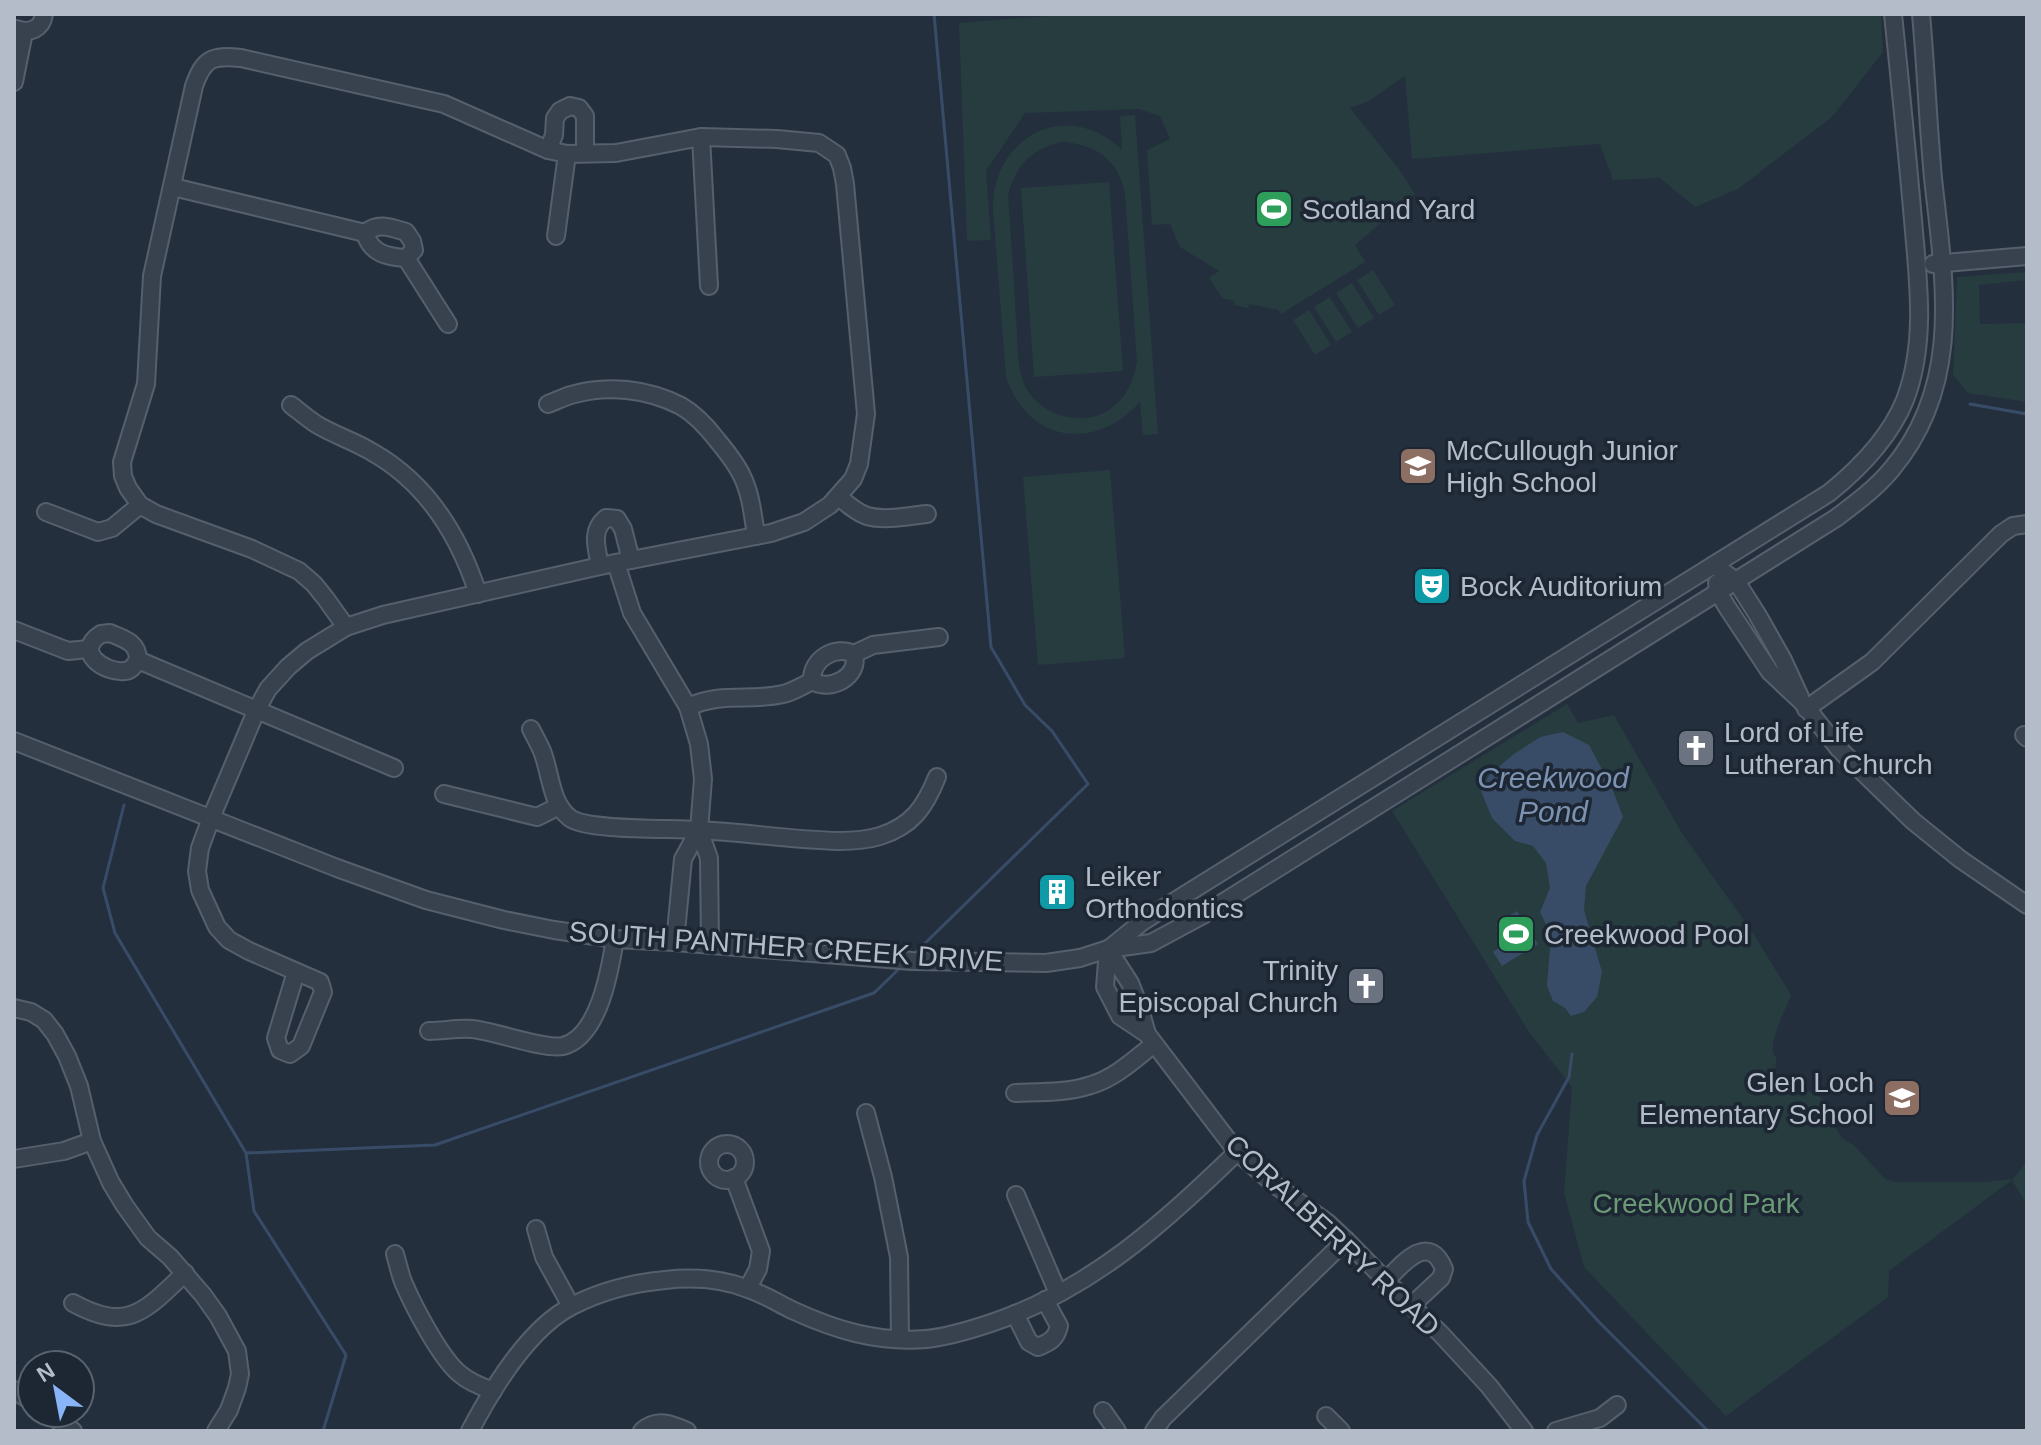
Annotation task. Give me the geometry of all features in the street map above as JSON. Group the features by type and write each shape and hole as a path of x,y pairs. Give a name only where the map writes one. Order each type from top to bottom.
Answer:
{"street":[{"path":"14,82 19,29 36,29 41,25 44,14"},
{"name":"SOUTH PANTHER CREEK DRIVE","path":"1108,949 1142,922 1183,896 1829,493 1870,454 1904,403 1918,347 1917,265 1893,14"},
{"name":"SOUTH PANTHER CREEK DRIVE","path":"14,741 426,900 554,930 615,939 905,960 1046,963 1151,943 1203,915 1836,518 1867,495 1891,469 1911,442 1925,414 1937,382 1944,334 1942,263 1921,14"},
{"path":"296,972 276,1038 280,1050 290,1054 301,1046 323,992 320,982 229,940 217,927 200,890 197,871 200,848 211,818 257,709 268,689 288,667 346,627 383,615 616,563 756,536 804,522 839,497 853,479 862,454 866,414 845,184 837,155 819,143 701,137 616,153 567,154 548,150 444,104 241,58 221,56 209,60 194,86 152,276 146,384 122,462 123,476 140,505 156,514 252,549 299,571 320,592 346,627"},
{"path":"548,150 554,135 555,118 570,106 579,108 585,116 585,153"},
{"path":"701,137 709,286"},
{"path":"556,236 567,154"},
{"path":"173,187 365,233"},
{"path":"383,225 406,232 414,250 406,258 389,257 376,251 367,241 365,233 372,227 383,225"},
{"path":"1917,265 2027,256"},
{"path":"406,258 448,324"},
{"path":"548,404 571,395 623,389 683,407 705,425 742,475 749,494 756,536"},
{"path":"291,405 317,425 374,453 402,473 432,503 449,526 478,594"},
{"path":"839,497 866,516 883,518 927,514"},
{"path":"46,512 98,532 112,528 140,505"},
{"path":"1804,705 1872,662 1995,540 2020,525"},
{"path":"616,563 632,613 688,707 699,744 703,779 699,830 709,858 710,945"},
{"path":"1714,565 1736,581 1771,636 1804,705"},
{"path":"1714,565 1718,592 1750,645 1839,749 1913,821 1960,859 2027,905"},
{"path":"14,630 68,651 89,649"},
{"path":"110,633 135,646 138,660 127,671 118,671 92,658 89,649 94,638 110,633"},
{"path":"812,681 815,664 838,649 854,654 873,645 939,637"},
{"path":"812,681 826,686 837,684 855,667 854,654"},
{"path":"138,660 394,768"},
{"path":"688,707 727,696 786,694 812,681"},
{"path":"531,729 542,752 559,806 572,820 601,826 839,841 881,835 910,821 922,809 937,777"},
{"path":"444,794 537,817 559,806"},
{"path":"675,942 683,859 699,830"},
{"path":"429,1031 473,1029 563,1046 584,1033 594,1016 610,969 615,939"},
{"name":"CORALBERRY ROAD","path":"1108,949 1105,987 1120,1016 1150,1039 1237,1152 1346,1240 1440,1333 1489,1386 1524,1431"},
{"name":"CORALBERRY ROAD","path":"1108,949 1130,983 1150,1039"},
{"path":"14,1008 31,1012 44,1020 55,1034 79,1086 92,1141 111,1183 148,1238 185,1273 218,1316 237,1351 240,1374 237,1388 229,1410 216,1431"},
{"path":"1015,1093 1052,1092 1092,1085 1121,1070 1150,1039"},
{"path":"866,1113 899,1257 900,1339"},
{"path":"14,1159 64,1151 92,1141"},
{"path":"470,1431 493,1391 536,1335 571,1306 602,1293 649,1281 698,1279 748,1288 857,1335 900,1339 947,1336 1015,1314 1097,1271 1142,1239 1237,1152"},
{"path":"734,1178 761,1251 758,1269 748,1288"},
{"path":"1015,1314 1029,1342 1038,1347 1057,1335 1059,1326 1051,1297 1016,1195"},
{"path":"536,1229 544,1257 571,1306"},
{"path":"1154,1431 1163,1418 1346,1240"},
{"path":"1386,1281 1407,1259 1421,1251 1431,1252 1441,1260 1444,1269 1441,1278 1411,1306"},
{"path":"395,1254 403,1282 447,1359 458,1373 493,1391"},
{"path":"73,1303 89,1311 120,1318 145,1310 185,1273"},
{"path":"1556,1431 1600,1418 1617,1405"},
{"path":"1103,1411 1117,1431"},
{"path":"1326,1416 1341,1431"},
{"path":"642,1431 665,1422 687,1431"}],"green space":[{"path":"1073,14 1881,14 1883,52 1832,117 1738,189 1695,207 1660,178 1613,180 1600,144 1412,159 1405,76 1369,101 1350,108 1415,194 1355,245 1365,262 1281,314 1278,310 1249,304 1248,308 1234,305 1235,301 1222,298 1209,278 1219,271 1180,247 1170,224 1152,225 1147,150 1170,139 1160,116 1139,109 1025,113 986,171 991,240 967,241 959,23"},
{"path":"1135,115 1158,434 1143,435 1140,402 1122,418 1103,428 1084,433 1064,433 1046,427 1030,416 1016,399 1006,377 993,209 995,188 1001,168 1012,152 1026,139 1043,130 1061,126 1081,127 1105,137 1122,150 1120,116","holes":["1074,143 1104,156 1122,182 1137,362 1133,379 1120,400 1107,411 1089,418 1068,417 1047,409 1031,395 1022,378 1008,195 1015,175 1026,160 1051,145"]},
{"path":"1109,182 1123,371 1034,377 1021,188"},
{"path":"1373,270 1395,305 1379,315 1357,280"},
{"path":"2027,272 2027,280 1979,285 1980,324 2027,323 2027,402 1968,393 1953,375 1957,277"},
{"path":"1352,283 1374,318 1358,328 1336,293"},
{"path":"1330,297 1352,332 1336,342 1314,307"},
{"path":"1309,310 1331,345 1315,355 1293,320"},
{"path":"1110,470 1125,658 1038,665 1023,477"},
{"name":"Creekwood Park","path":"1567,704 1578,723 1614,715 1683,835 1753,933 1791,995 1774,1039 1773,1051 1777,1059 1776,1066 1765,1079 1769,1085 1786,1080 1820,1097 1834,1108 1834,1125 1842,1138 1855,1146 1885,1179 1896,1182 1984,1182 2013,1179 2027,1162 2027,1205 2012,1180 1889,1271 1888,1297 1726,1416 1584,1267 1564,1193 1572,1087 1529,1032 1392,811"}],"water":[{"name":"Creekwood Pond","path":"1563,732 1589,745 1612,788 1623,817 1586,886 1584,910 1602,972 1597,997 1584,1012 1571,1016 1553,1001 1547,986 1551,935 1540,912 1550,888 1546,863 1533,846 1515,841 1492,818 1481,791 1489,775 1514,754 1540,737"},
{"name":"Creekwood Pool","path":"1517,911 1538,944 1502,966 1493,952 1507,942 1496,924"}],"waterway":[{"path":"913,955 1088,784 1052,731 1025,705 991,647 934,14"},
{"path":"1970,404 2027,414"},
{"path":"124,805 103,888 115,933 246,1153 435,1145 874,993 902,966"},
{"path":"1572,1054 1569,1077 1537,1135 1524,1181 1528,1222 1551,1269 1599,1322 1708,1431"},
{"path":"246,1153 254,1211 346,1355 323,1431"}],"place":[{"name":"Scotland Yard","path":"1274,209"},
{"name":"McCullough Junior High School","path":"1418,466"},
{"name":"Bock Auditorium","path":"1432,586"},
{"name":"Lord of Life Lutheran Church","path":"1696,748"},
{"name":"Leiker Orthodontics","path":"1057,892"},
{"name":"Creekwood Pool","path":"1516,934"},
{"name":"Trinity Episcopal Church","path":"1366,986"},
{"name":"Glen Loch Elementary School","path":"1902,1098"}]}
